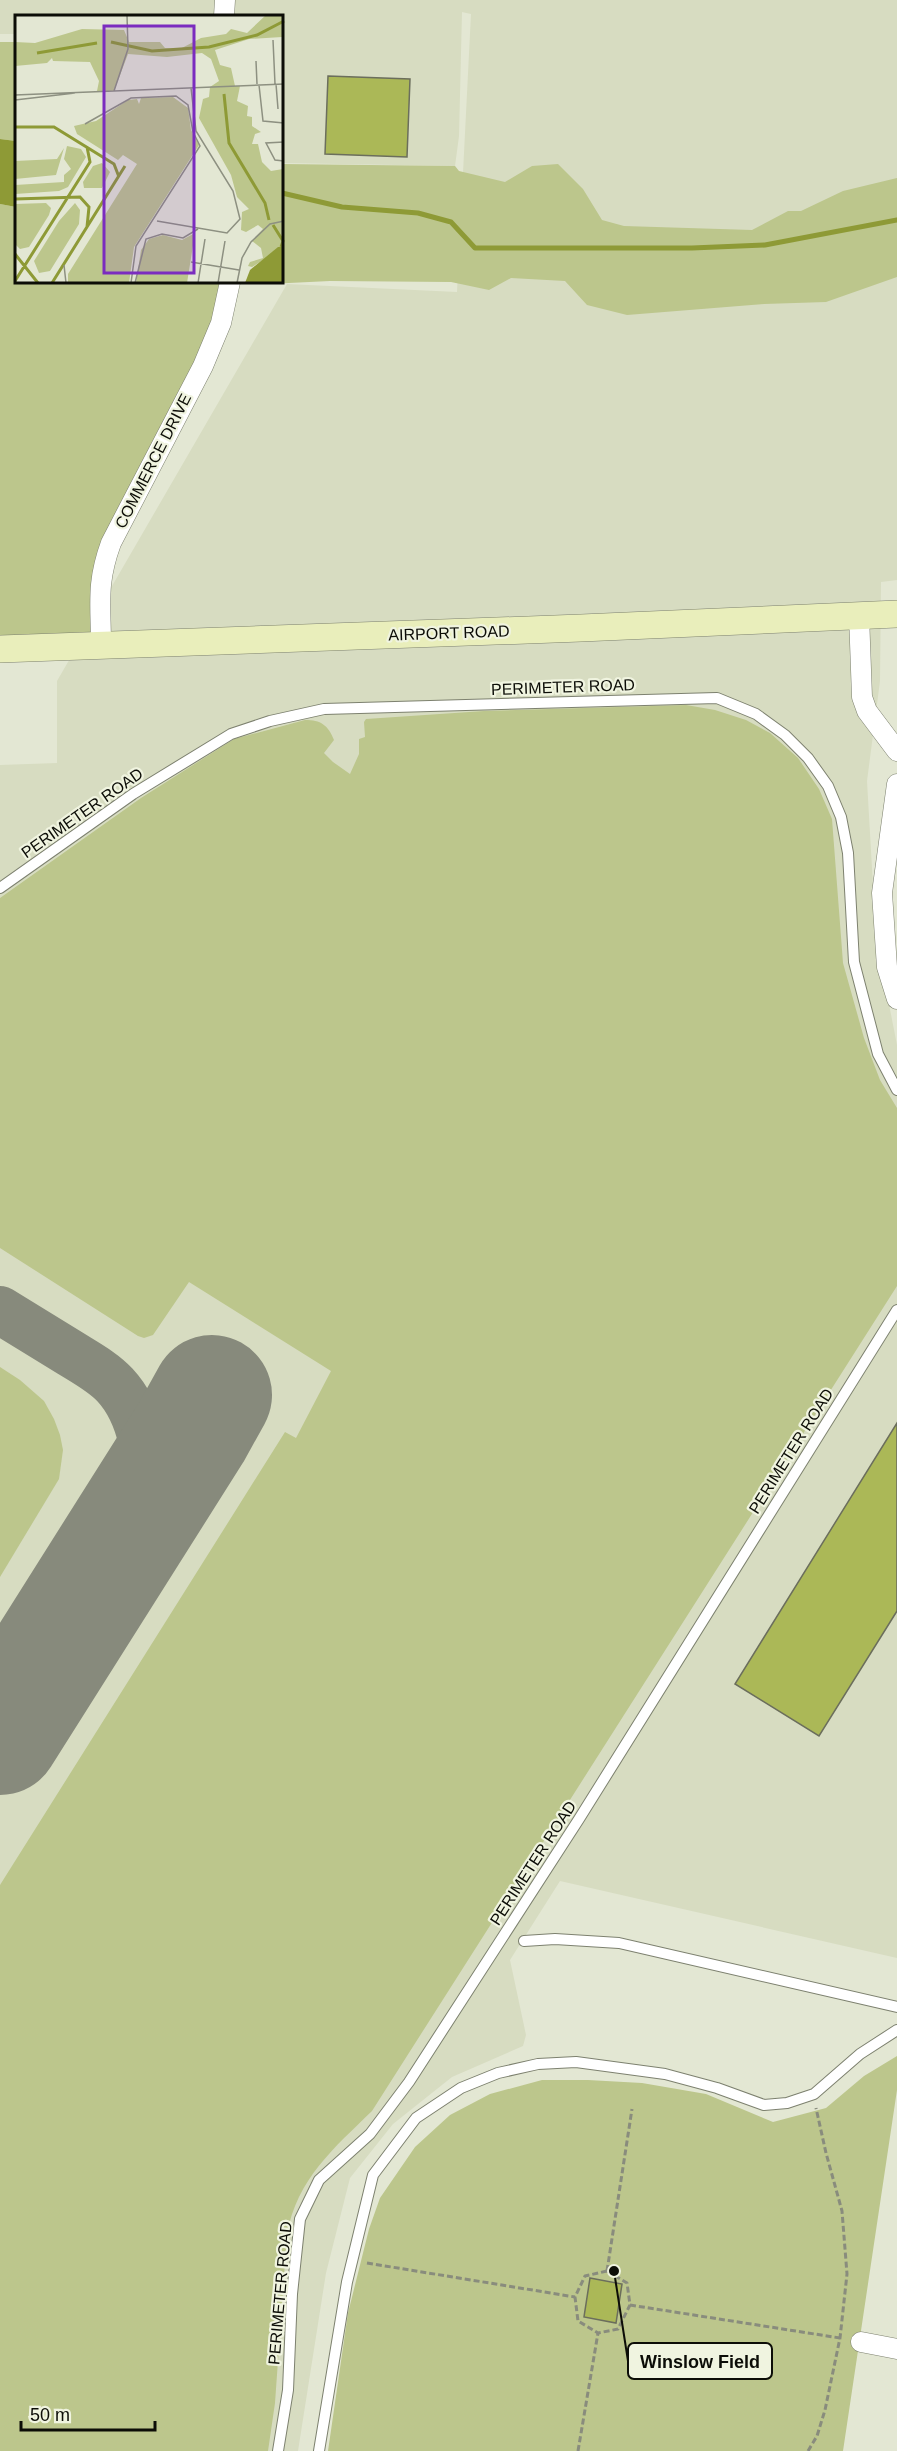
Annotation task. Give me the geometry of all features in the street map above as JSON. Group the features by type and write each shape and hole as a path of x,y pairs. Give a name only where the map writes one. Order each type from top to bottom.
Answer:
{"main road":[{"name":"AIRPORT ROAD","path":"0,649 897,614"}],"street":[{"path":"224,15 225,0"},
{"name":"COMMERCE DRIVE","path":"101,646 99,586 105,560 203,366 221,323 230,284"},
{"path":"859,615 862,697 867,711 897,751"},
{"path":"897,784 882,893 887,967 897,999"},
{"path":"861,2342 897,2349"}],"lane":[{"name":"PERIMETER ROAD","path":"0,888 133,794 231,734 270,721 324,709 717,698 756,714 785,735 808,758 828,786 841,818 848,853 854,962 878,1054 897,1090"},
{"name":"PERIMETER ROAD","path":"278,2451 288,2390 292,2294 300,2219 319,2180 370,2133 409,2082 586,1809 897,1310"},
{"path":"524,1941 555,1939 619,1943 897,2007"},
{"path":"319,2451 351,2261 373,2175 417,2118 461,2088 498,2073 538,2064 576,2062 665,2074 717,2088 764,2105 787,2103 814,2094 860,2054 897,2030"}],"path":[{"path":"808,2451 817,2436 825,2410 840,2338 847,2274 842,2211 825,2153 814,2094"},
{"path":"608,2271 632,2109"},
{"path":"351,2261 575,2297"},
{"path":"608,2271 627,2283 630,2305 618,2329 597,2333 578,2321 575,2297 585,2276 608,2271"},
{"path":"630,2305 840,2338"},
{"path":"578,2451 597,2333"}],"shaded area":[{"path":"0,0 897,0 897,580 881,582 880,681 867,781 876,938 897,1045 897,1958 560,1881 510,1960 526,2035 523,2046 452,2077 393,2124 350,2178 326,2273 298,2451 0,2451 0,765 57,763 57,681 287,284 457,292 471,14 462,12 459,136 455,166 284,163 284,15 15,15 15,34 0,34"},
{"path":"0,42 15,42 15,141 0,139"},
{"path":"0,139 15,141 15,207 0,204"},
{"path":"284,164 455,166 459,171 505,182 532,166 558,164 583,189 602,220 624,226 752,230 788,211 801,211 843,191 897,178 897,277 826,302 764,304 627,315 587,305 565,281 511,278 489,290 451,282 330,281 284,283"},
{"path":"0,204 15,207 15,284 232,284 105,559 102,643 0,649"},
{"path":"686,705 715,710 746,720 770,733 798,758 819,789 832,819 843,963 864,1038 880,1080 897,1108 897,1286 372,2111 319,2166 299,2197 287,2234 275,2403 268,2451 0,2451 0,1885 285,1432 296,1438 331,1371 189,1282 153,1335 144,1338 138,1336 0,1248 0,898 141,798 234,739 305,720 315,721 326,727 334,740 324,753 350,774 359,754 359,739 365,737 364,722 366,719 484,711"},
{"path":"0,1367 20,1380 44,1401 54,1419 63,1450 59,1479 0,1577"},
{"path":"897,2056 897,2090 843,2451 328,2451 348,2313 369,2229 380,2198 415,2147 450,2115 490,2094 542,2080 588,2080 642,2083 706,2094 773,2122 826,2108 864,2076"}],"building":[{"path":"328,76 410,79 407,157 325,154"},
{"path":"897,1423 897,1611 819,1736 735,1684"},
{"path":"590,2278 622,2284 616,2323 584,2317"}],"waterway":[{"path":"284,193 342,207 418,213 451,222 475,248 692,248 765,245 897,220"}],"taxiway":[{"path":"0,1310 100,1372 115,1385 124,1397 138,1425 147,1472 147,1503"}],"runway":[{"path":"0,1735 192,1431 212,1395"}],"place":[{"name":"Winslow Field","path":"614,2271"}]}
